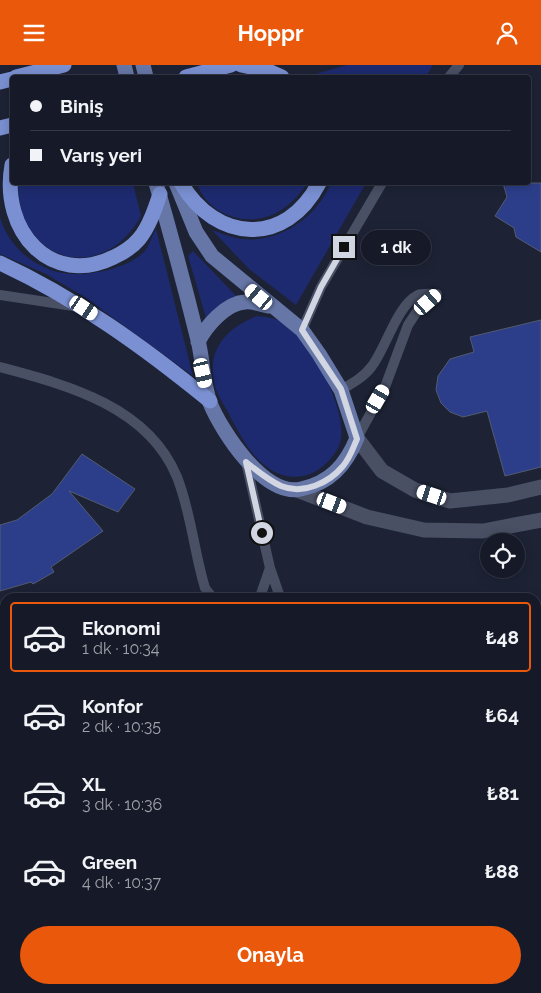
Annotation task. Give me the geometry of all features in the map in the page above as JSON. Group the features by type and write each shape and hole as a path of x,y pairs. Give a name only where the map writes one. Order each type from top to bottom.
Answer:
{"highway":[{"path":"16,65 60,66"},
{"path":"194,75 231,65"},
{"path":"241,65 266,70 277,75"},
{"path":"24,75 60,66"},
{"path":"10,177 7,194 12,220 30,248 45,258 64,264 84,267 102,263 120,255 139,240 155,209 158,188"},
{"path":"182,185 190,199 208,216 224,225 246,229 267,227 295,216 313,195 318,185"},
{"path":"0,263 84,308 210,401"}],"main road":[{"path":"158,188 198,342 210,401 220,424 246,462 265,477 283,486 297,490 316,486 343,466 357,439 341,389 302,330 270,306 212,256 196,233 177,185"},
{"path":"198,342 206,325 222,313 245,301 270,306"}],"street":[{"path":"357,439 382,471 415,490 450,501 508,495 541,487"},
{"path":"297,490 367,517 424,530 484,531 541,520"}],"lane":[{"path":"451,75 460,65"},
{"path":"302,330 321,287 381,185"},
{"path":"341,389 360,379 372,366 410,301 420,294 438,294 418,311 408,325 385,387 357,439"},
{"path":"0,295 84,308"},
{"path":"0,367 52,381 120,411 152,437 176,476 203,581 210,593"},
{"path":"246,462 270,568 279,593"},
{"path":"261,593 270,568"}],"shaded area":[{"path":"347,65 433,65 427,75 312,75"},
{"path":"18,185 133,185 141,216 125,238 106,251 85,257 65,256 47,247 32,232 22,211"},
{"path":"198,185 306,185 293,201 284,208 262,218 251,219 239,218 217,210 202,194"},
{"path":"330,185 365,185 296,305 249,269 212,230 230,237 242,239 270,237 296,225 307,217 325,195"},
{"path":"0,217 7,234 24,255 48,269 71,274 84,274 111,269 134,260 145,251 156,229 193,376 86,298 46,274 0,254"},
{"path":"193,251 242,302 207,321 188,256"},
{"path":"257,316 279,320 296,333 318,363 335,401 340,419 341,435 338,448 330,460 310,474 299,477 287,476 265,465 254,455 245,443 215,387 214,359 222,340 237,326"}],"building":[{"path":"541,183 541,252 516,237 514,228 495,216 507,197 504,185"},
{"path":"541,320 541,467 505,476 487,411 463,417 450,412 441,403 436,390 438,376 450,359 474,352 470,337"},
{"path":"82,454 135,489 118,512 69,491 103,531 51,567 54,572 33,584 31,582 0,591 0,525 17,520 52,494"}],"route":[{"path":"262,533 246,462 265,477 283,486 297,490 316,486 343,466 357,439 353,420 341,389 302,330 321,287 344,247"}]}
